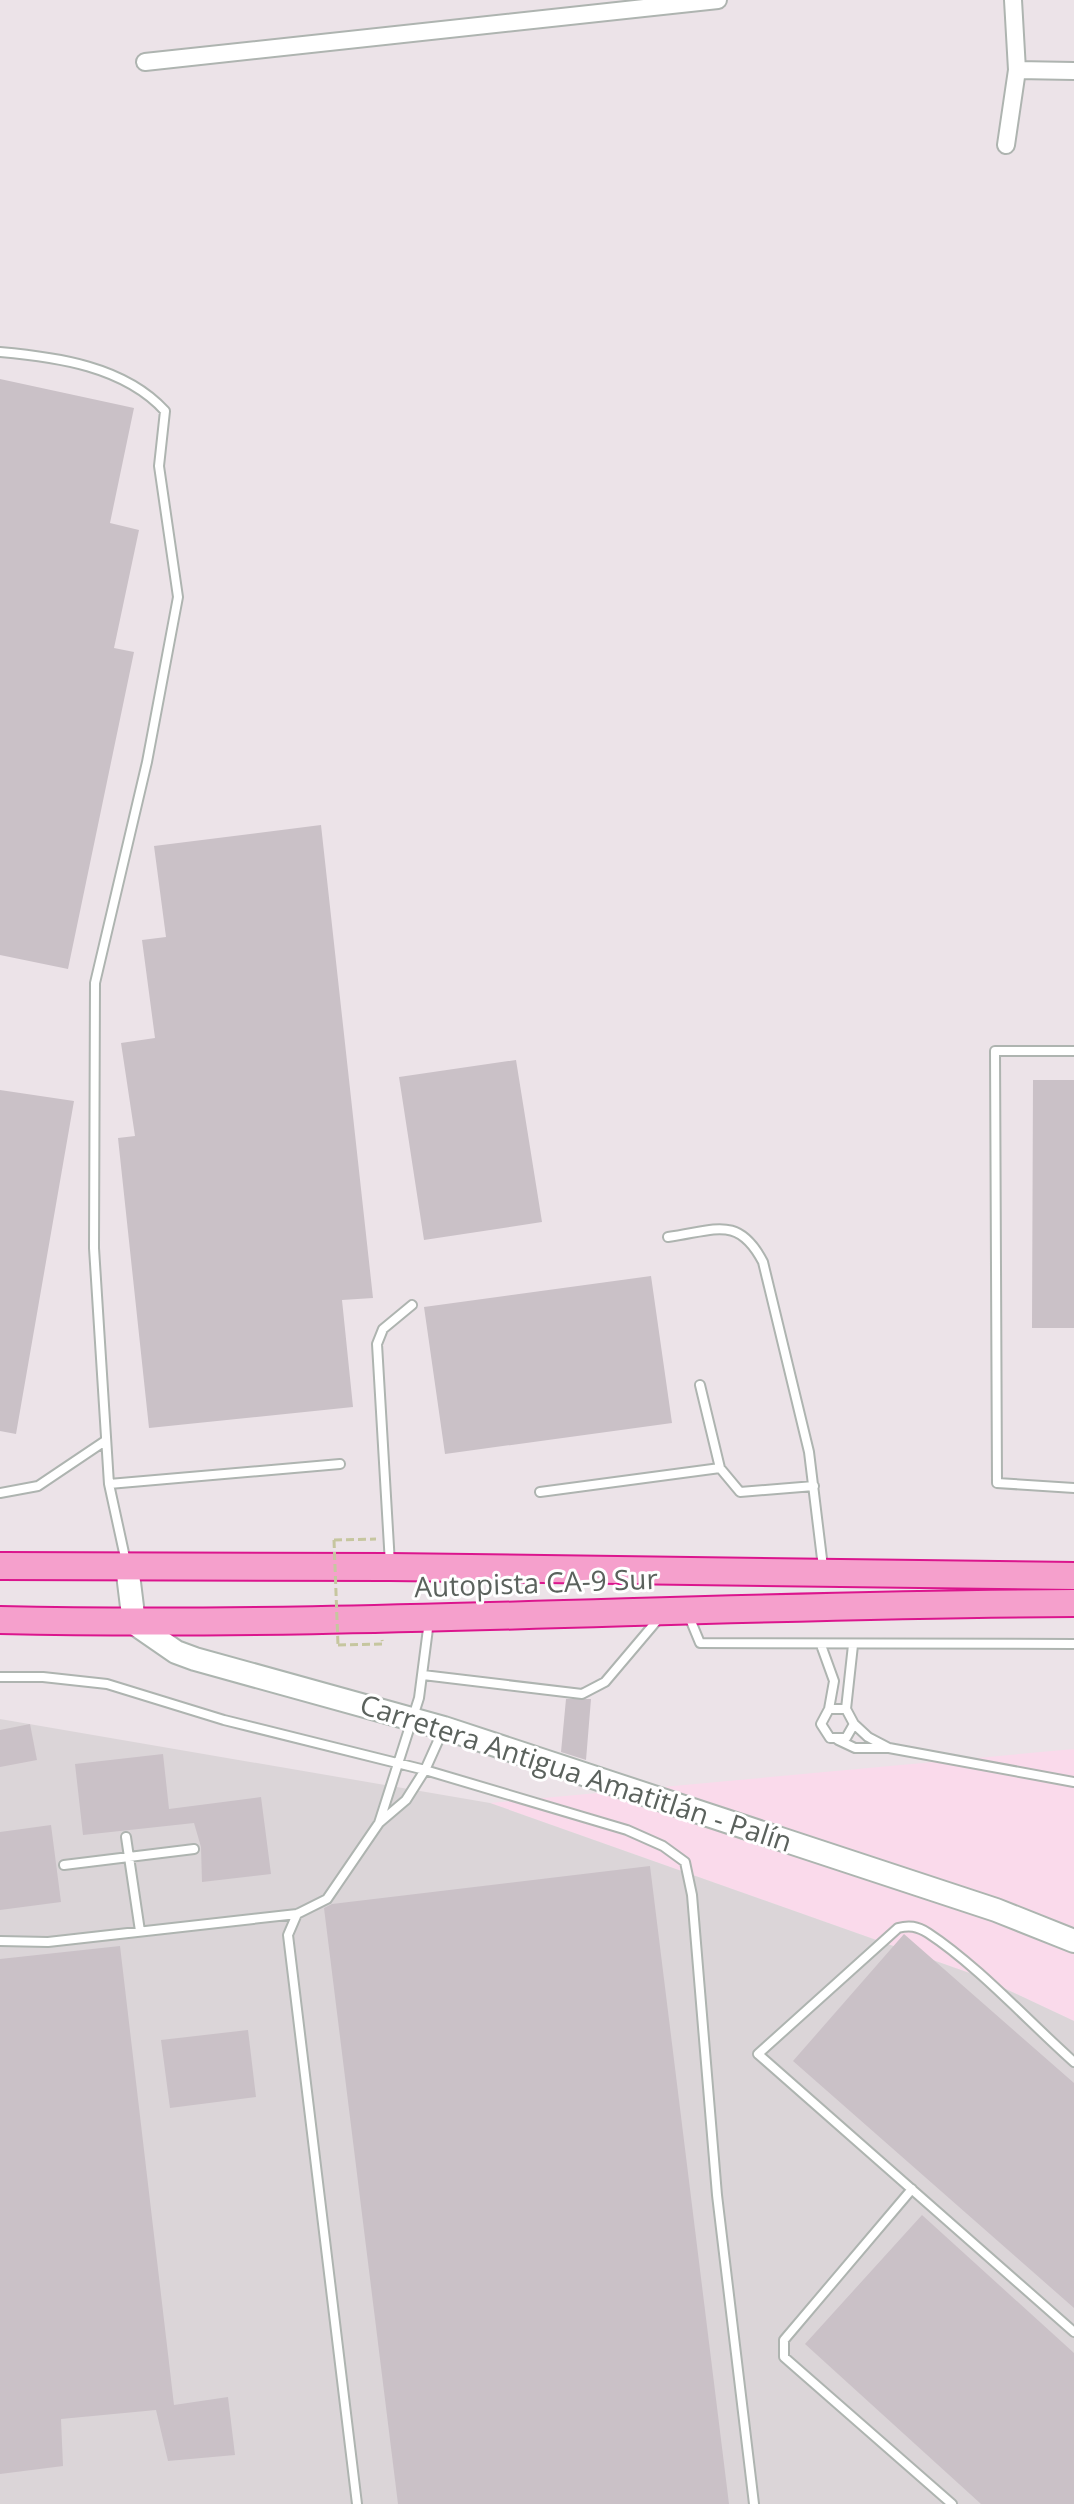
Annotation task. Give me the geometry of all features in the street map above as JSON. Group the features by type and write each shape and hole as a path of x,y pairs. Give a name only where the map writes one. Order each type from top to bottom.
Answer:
{"highway":[{"name":"Autopista CA-9 Sur","path":"0,1566 390,1567 1074,1576"},
{"name":"Autopista CA-9 Sur","path":"0,1620 134,1623 429,1620 853,1603 1074,1603"}],"main road":[{"path":"127,1566 134,1623"},
{"name":"Carretera Antigua Amatitlán - Palín","path":"134,1623 185,1656 444,1728 996,1910 1074,1941"}],"street":[{"path":"145,62 718,0"},
{"path":"1006,145 1017,70 1013,0"},
{"path":"1017,70 1074,71"}],"lane":[{"path":"0,352 63,357 116,378 165,411 159,466 178,597 147,762 95,983 94,1248 109,1484 127,1566"},
{"path":"1074,1051 995,1051 997,1483 1074,1488"},
{"path":"668,1237 732,1228 751,1240 763,1262 814,1486 824,1572"},
{"path":"390,1567 377,1344 383,1329 412,1305"},
{"path":"700,1385 720,1468 740,1492 814,1486"},
{"path":"0,1493 38,1486 105,1441"},
{"path":"109,1484 340,1464"},
{"path":"540,1492 720,1468"},
{"path":"423,1675 582,1694 605,1682 676,1610 700,1643 1074,1644"},
{"path":"379,1823 423,1675 429,1620"},
{"path":"821,1645 834,1681 829,1709 821,1724 830,1738 855,1748 877,1751 889,1748"},
{"path":"853,1645 846,1709 854,1724 868,1737 889,1748 1074,1782"},
{"path":"0,1677 43,1677 107,1684 224,1720 425,1770 627,1830 663,1846 685,1862 692,1895 717,2195 754,2504"},
{"path":"829,1709 846,1709"},
{"path":"838,1740 846,1738 854,1724"},
{"path":"0,1941 48,1942 297,1914 327,1899 379,1823 406,1800 425,1770 444,1728"},
{"path":"126,1837 140,1931"},
{"path":"64,1865 194,1849"},
{"path":"297,1914 288,1935 357,2504"},
{"path":"1074,2062 926,1932 909,1925 898,1928 758,2054 1074,2332"},
{"path":"912,2189 784,2340 784,2357 952,2504"}],"path":[{"path":"380,1539 334,1540 338,1645 383,1644"}],"shaded area":[{"path":"0,1719 490,1803 978,1976 1074,2021 1074,2504 0,2504"},
{"path":"1074,1749 1074,2021 978,1976 490,1803"}],"building":[{"path":"0,379 134,408 110,523 139,530 114,648 134,652 68,969 0,955"},
{"path":"321,825 373,1298 342,1300 353,1407 149,1428 118,1138 135,1136 121,1043 155,1038 142,940 166,937 154,846"},
{"path":"516,1060 542,1222 424,1240 399,1077"},
{"path":"1033,1080 1074,1080 1074,1328 1032,1328"},
{"path":"0,1090 74,1101 16,1434 0,1431"},
{"path":"651,1276 672,1423 445,1454 424,1307"},
{"path":"566,1699 591,1699 586,1760 561,1752"},
{"path":"30,1724 37,1760 0,1767 0,1730"},
{"path":"163,1754 169,1809 261,1797 271,1874 202,1882 201,1847 194,1823 83,1835 75,1764"},
{"path":"51,1825 61,1902 0,1910 0,1832"},
{"path":"650,1866 729,2504 398,2504 324,1908 332,1904"},
{"path":"904,1934 1074,2083 1074,2308 793,2061"},
{"path":"120,1946 174,2405 228,2397 235,2455 168,2461 156,2410 61,2419 63,2466 0,2474 0,1959"},
{"path":"248,2030 256,2097 170,2108 161,2040"},
{"path":"922,2215 1074,2353 1074,2504 981,2504 805,2344"}]}
